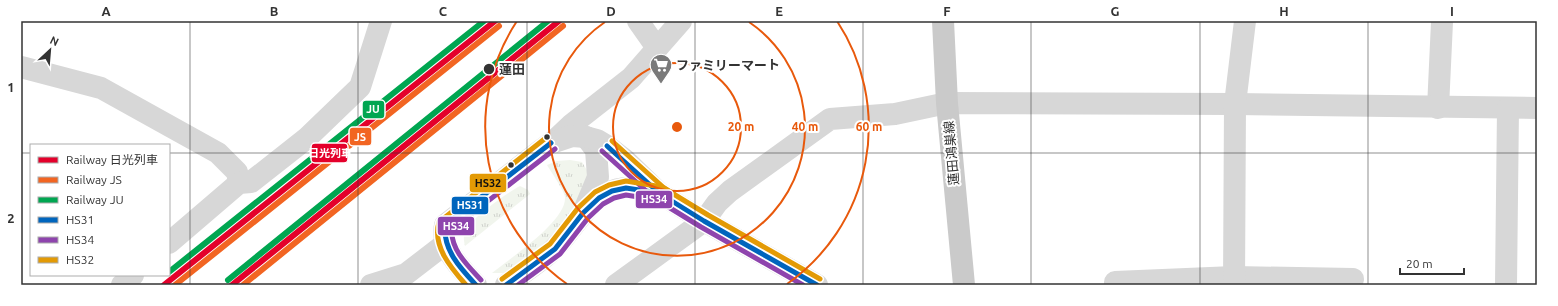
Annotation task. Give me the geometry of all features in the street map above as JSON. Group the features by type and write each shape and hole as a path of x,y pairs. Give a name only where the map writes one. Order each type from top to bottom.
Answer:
{"main road":[{"name":"蓮田鴻巣線","path":"943,21 947,104 964,285"}],"street":[{"path":"170,242 239,183 251,182 307,138 360,87 381,21"},
{"path":"638,21 657,48"},
{"path":"476,285 460,266 445,244 443,235 445,226 450,220 551,144 571,125 631,78 681,21"},
{"path":"1234,281 1235,104 1245,21"},
{"path":"1438,108 1442,22"},
{"path":"21,68 100,88 218,153 237,172 239,183"},
{"path":"616,285 704,221 717,203 730,191 830,119 895,114 947,104 1235,104 1438,108 1537,108"},
{"path":"1506,285 1508,108"},
{"path":"551,144 572,136 586,137 607,146 659,193 704,221 817,285"},
{"path":"583,212 598,177 596,150 586,137"},
{"path":"506,285 555,249 583,212 599,198 612,191 626,188 659,193"},
{"path":"371,285 406,274 445,244"},
{"path":"122,285 132,276"},
{"path":"1115,285 1115,282 1353,279"}],"green space":[{"path":"570,160 582,162 588,172 587,189 555,236 506,273 492,273 524,249 548,228 557,217 563,207 565,197 547,165 557,161"},
{"path":"520,186 528,190 530,194 465,246 464,234 468,226 490,206"}],"rail line":[{"name":"JU","path":"170,271 484,21"},
{"name":"日光列車","path":"164,285 495,21"},
{"name":"JU","path":"228,280 548,21"},
{"name":"日光列車","path":"232,285 559,21"},
{"name":"JS","path":"175,285 499,26"},
{"name":"JS","path":"243,285 563,26"}],"transit line":[{"name":"HS32","path":"466,285 444,256 438,240 439,222 547,137"},
{"name":"HS32","path":"612,141 663,187 674,194"},
{"name":"HS31","path":"476,285 454,258 447,243 445,225 551,143"},
{"name":"HS31","path":"607,146 659,193 670,200"},
{"name":"HS34","path":"481,280 461,257 457,250 452,236 452,229 555,149"},
{"name":"HS34","path":"602,151 654,198 666,206"},
{"name":"HS32","path":"502,279 550,244 578,208 595,192 609,185 626,181 662,187 820,279"},
{"name":"HS31","path":"506,285 555,249 583,213 599,198 612,191 626,188 659,193 704,221 817,285"},
{"name":"HS34","path":"518,285 560,254 588,218 603,204 614,198 626,195 657,200 803,285"}],"place":[{"name":"蓮田","path":"489,69"},
{"name":"ファミリーマート","path":"661,84"}]}
